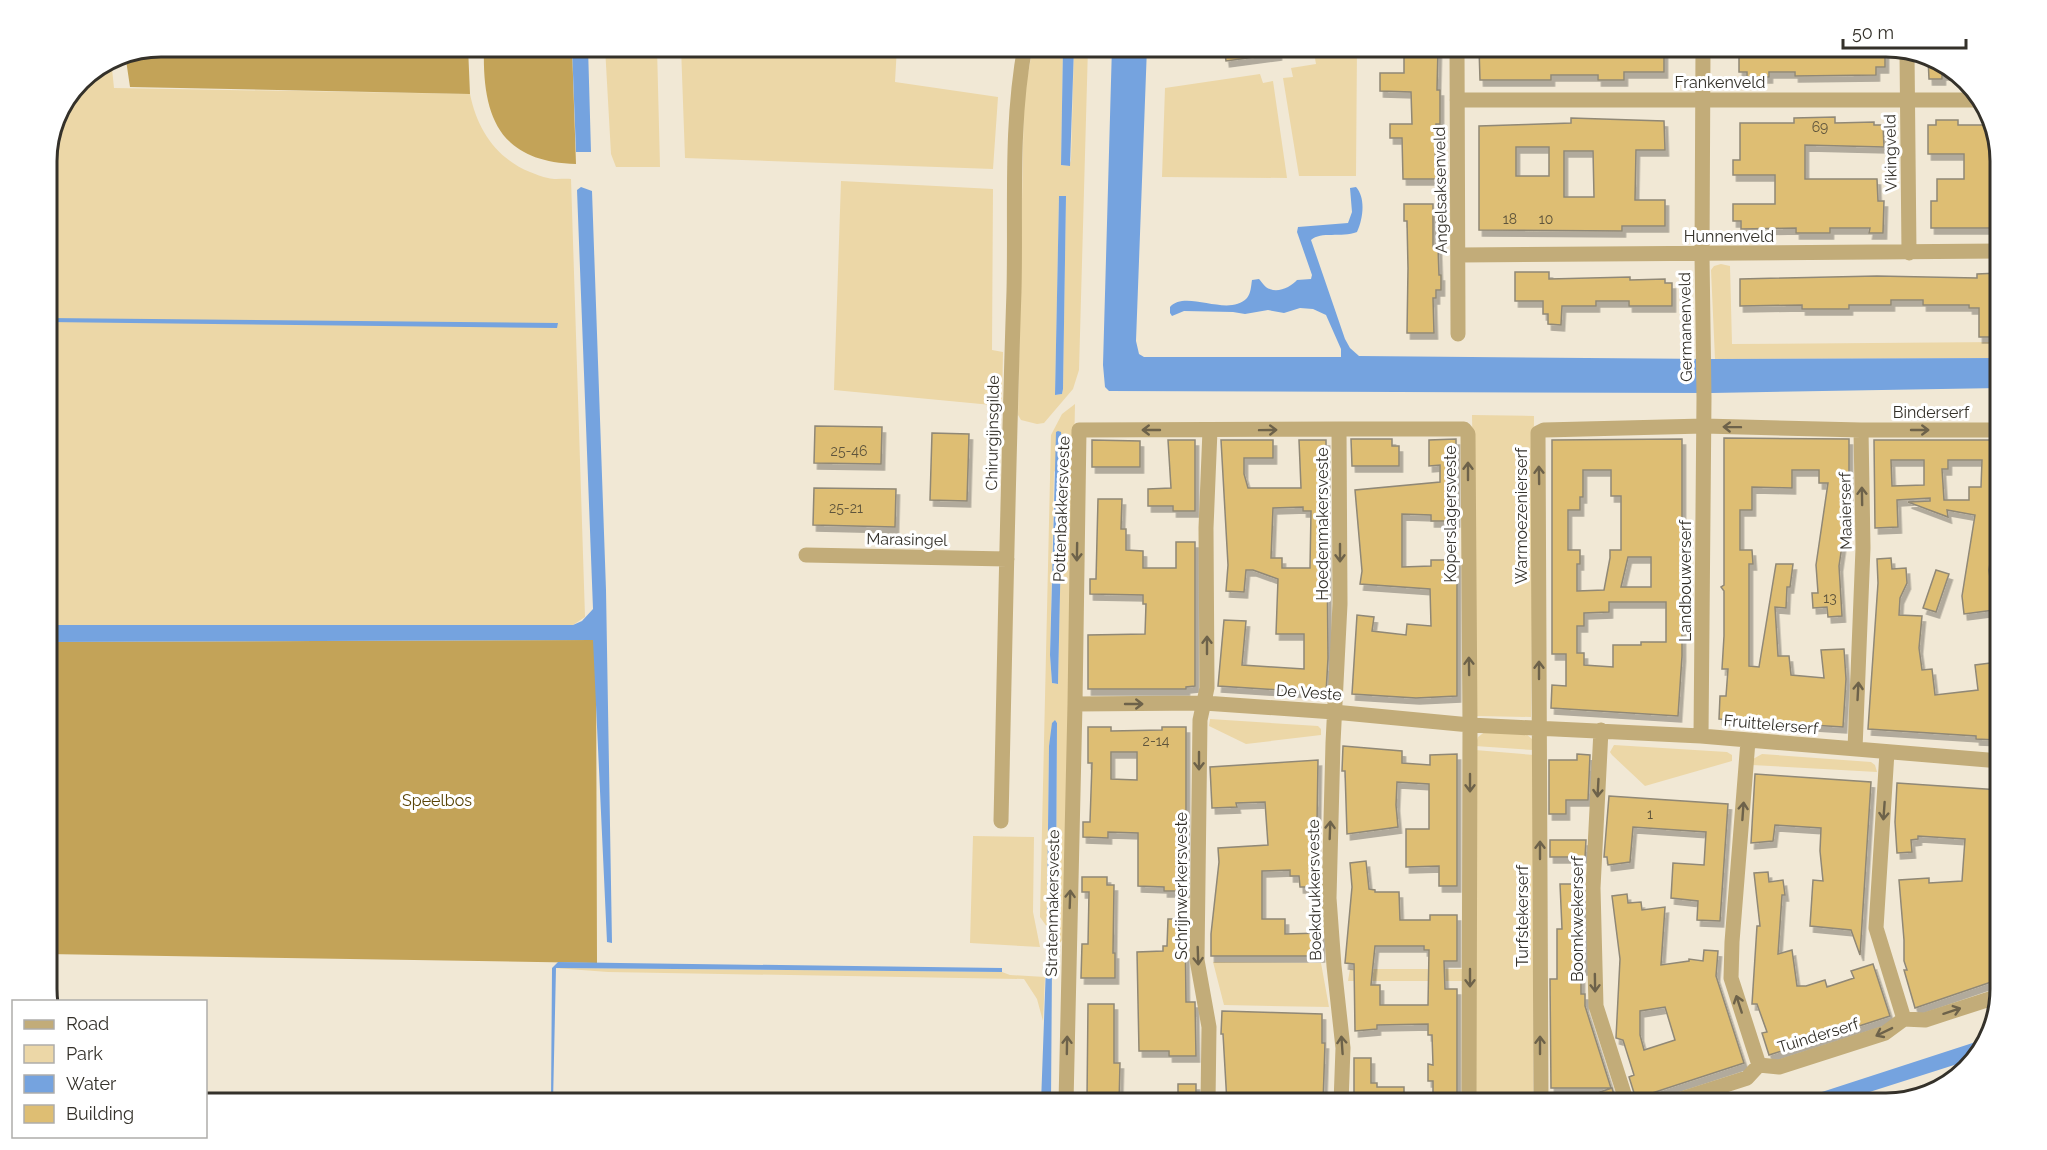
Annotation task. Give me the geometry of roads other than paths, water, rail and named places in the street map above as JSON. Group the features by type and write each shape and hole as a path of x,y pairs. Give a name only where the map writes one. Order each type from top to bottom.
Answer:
{"street":[{"name":"Chirurgijnsgilde","path":"1001,821 1015,155 1017,102 1023,57"},
{"name":"Angelsaksenveld","path":"1457,57 1458,334"},
{"name":"Germanenveld","path":"1703,57 1704,426"},
{"name":"Vikingveld","path":"1907,60 1909,253"},
{"name":"Frankenveld","path":"1457,100 1971,100"},
{"name":"Hunnenveld","path":"1459,255 1990,251"},
{"path":"1704,426 1861,430"},
{"name":"Warmoezenierserf","path":"1539,729 1539,433 1544,430 1704,426"},
{"name":"Landbouwerserf","path":"1701,736 1704,426"},
{"name":"Hoedenmakersveste","path":"1210,430 1339,429 1340,604 1334,712"},
{"name":"Koperslagersveste","path":"1339,429 1464,429 1468,434 1470,725"},
{"name":"Pottenbakkersveste","path":"1075,704 1079,430 1210,430"},
{"path":"1204,703 1207,688 1206,528 1210,430"},
{"name":"Binderserf","path":"1861,430 1990,430"},
{"name":"Maaierserf","path":"1855,749 1863,548 1861,430"},
{"name":"Marasingel","path":"806,555 1007,559"},
{"name":"De Veste","path":"1075,704 1204,703 1539,729"},
{"name":"Schrijnwerkersveste","path":"1204,703 1200,720 1197,960 1209,1027 1208,1093"},
{"name":"Stratenmakersveste","path":"1066,1093 1075,704"},
{"name":"Boekdrukkersveste","path":"1334,712 1329,898 1343,1048 1341,1093"},
{"path":"1469,1093 1470,725"},
{"name":"Fruittelerserf","path":"1539,729 1701,736 1990,760"},
{"name":"Turfstekerserf","path":"1539,729 1541,1093"},
{"name":"Boomkwekerserf","path":"1601,730 1593,888 1596,1006 1624,1093"},
{"name":"Tuinderserf","path":"1748,741 1731,978 1759,1065 1779,1066 1801,1060 1885,1033 1904,1019"},
{"path":"1887,752 1876,928 1904,1019 1925,1020 1989,999"},
{"path":"1702,1093 1747,1078 1759,1065"}],"water":[{"path":"572,57 588,57 591,152 576,152"},
{"path":"1063,57 1074,57 1070,166 1061,165"},
{"path":"1112,57 1147,57 1136,341 1139,354 1144,357 1341,357 1341,349 1326,315 1313,309 1300,308 1284,313 1268,310 1245,314 1184,311 1172,316 1170,307 1177,302 1186,301 1219,305 1239,303 1247,298 1252,280 1259,279 1267,287 1277,290 1289,287 1297,280 1311,279 1312,275 1297,232 1298,227 1348,223 1352,212 1350,188 1356,187 1361,197 1362,209 1357,232 1320,236 1311,240 1345,339 1350,348 1359,356 1711,359 1990,358 1990,388 1711,393 1109,391 1105,387 1103,365"},
{"path":"581,187 592,191 606,590 612,943 607,942 593,640 57,642 57,625 573,625 582,621 593,609 577,190"},
{"path":"1059,196 1066,196 1063,389 1062,394 1055,395"},
{"path":"57,318 558,323 557,328 57,322"},
{"path":"1056,432 1061,432 1063,458 1058,684 1052,683 1050,655"},
{"path":"1055,720 1057,723 1056,898 1055,909 1052,911 1047,909 1049,746 1052,723"},
{"path":"558,962 1002,968 1002,972 556,968 553,1093 551,1093 552,968"},
{"path":"1046,966 1052,966 1051,1093 1041,1093"},
{"path":"1975,1042 1960,1063 1866,1093 1819,1093"}],"park label":[{"name":"Speelbos","path":"437,800"}]}
